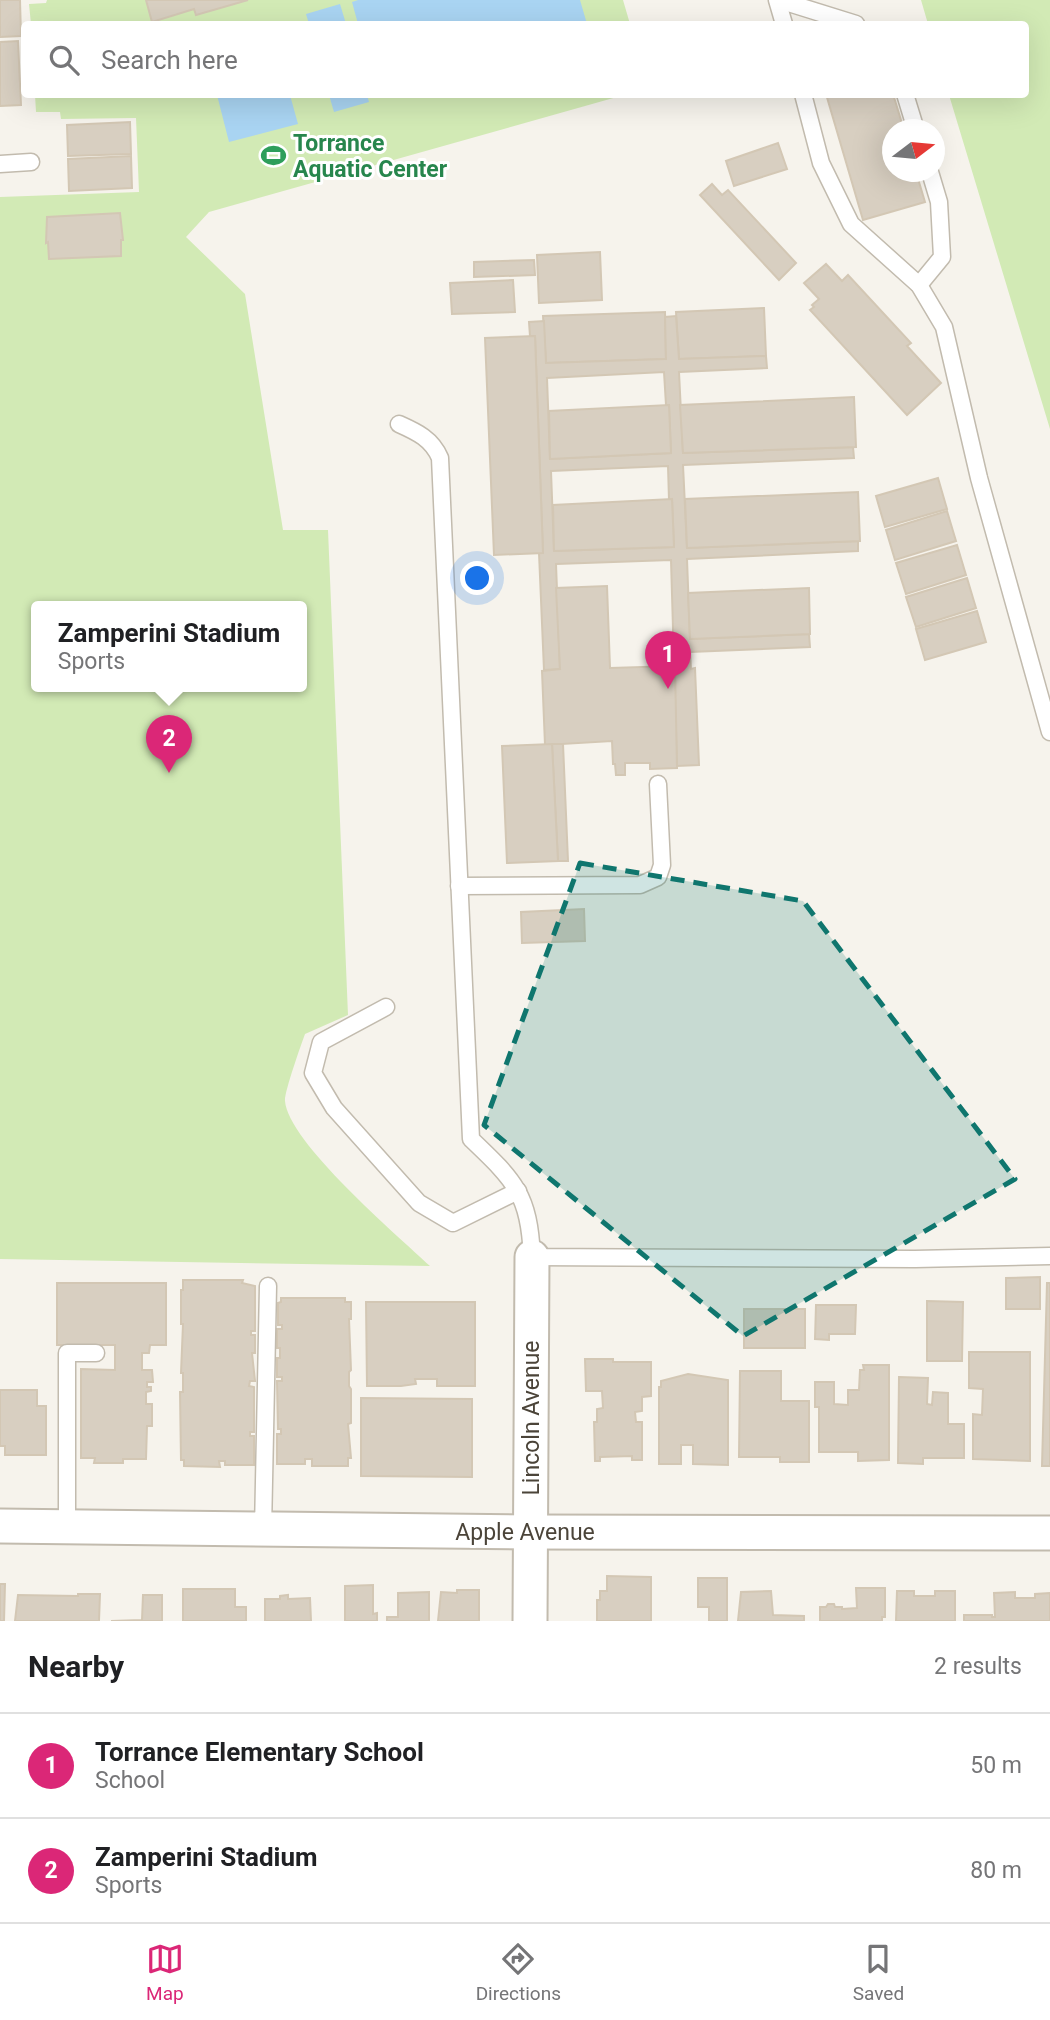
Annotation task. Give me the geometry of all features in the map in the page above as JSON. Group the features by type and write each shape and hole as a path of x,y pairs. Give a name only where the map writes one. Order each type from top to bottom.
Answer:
{"street":[{"name":"Lincoln Avenue","path":"530,1621 532,1257"},
{"name":"Apple Avenue","path":"0,1526 530,1532 1050,1533"}],"lane":[{"path":"782,21 778,0 846,21"},
{"path":"804,98 821,163 851,224 919,285 944,327 979,478 1050,732"},
{"path":"906,98 913,119"},
{"path":"0,164 31,162"},
{"path":"919,285 942,257 939,202 933,182"},
{"path":"399,424 421,434 436,449 440,458 471,1139 497,1164 518,1191 527,1210 532,1257 915,1259 1050,1256"},
{"path":"459,886 640,885 649,882 658,877 662,865 658,784"},
{"path":"386,1007 321,1042 313,1073 334,1108 419,1203 453,1223 518,1191"},
{"path":"264,1530 268,1286"},
{"path":"67,1527 67,1353 96,1353"}],"highlighted area":[{"path":"580,863 803,901 1015,1179 743,1336 484,1125"}],"green space":[{"path":"47,0 623,0 629,21 31,21 29,4 46,3"},
{"path":"921,0 1050,0 1050,429 950,98 1029,98 1029,21 927,21"},
{"path":"35,98 613,98 209,212 186,237 245,294 283,530 328,530 348,1015 305,1034 285,1101 291,1119 323,1163 430,1266 0,1259 0,197 139,192 136,118 61,119 60,112 36,112"}],"water":[{"path":"580,0 586,21 357,21 352,2"},
{"path":"340,4 345,21 308,21 306,14"},
{"path":"218,98 291,98 298,124 229,142"},
{"path":"330,98 368,98 369,102 334,112"}],"building":[{"path":"0,0 20,0 21,36 0,37"},
{"path":"146,0 248,0 196,15 194,9 152,21"},
{"path":"18,41 21,105 0,106 0,42"},
{"path":"827,98 894,98 901,119 882,119 882,182 919,182 925,202 863,220"},
{"path":"130,122 131,154 68,156 67,125"},
{"path":"778,143 787,169 734,186 726,161"},
{"path":"131,156 132,188 69,191 68,159"},
{"path":"712,184 722,195 728,190 796,263 779,280 700,195"},
{"path":"120,213 123,240 121,256 49,259 48,242 46,243 47,217"},
{"path":"600,252 602,300 539,303 537,255"},
{"path":"534,260 535,275 474,277 474,262"},
{"path":"826,264 842,281 848,275 911,343 907,346 941,383 907,415 810,310 819,299 804,283"},
{"path":"513,280 515,312 452,314 450,283"},
{"path":"764,308 766,356 679,359 676,312"},
{"path":"665,312 666,359 546,363 543,316"},
{"path":"676,316 679,359 766,356 767,368 679,372 683,453 853,447 854,458 683,465 687,548 858,541 858,551 687,559 690,639 809,634 810,647 690,652 691,669 695,668 699,765 677,766 671,560 556,564 560,669 544,670 539,553 543,553 535,336 530,336 529,322 544,321 546,363 666,359 665,317","holes":["664,372 666,405 669,405 671,453 550,459 547,378","668,466 674,547 554,551 551,471"]},
{"path":"535,336 543,553 494,555 485,338"},
{"path":"854,397 856,447 683,453 680,405"},
{"path":"669,405 671,453 550,459 549,411"},
{"path":"938,478 947,509 885,527 876,496"},
{"path":"858,492 860,541 687,548 685,499"},
{"path":"672,499 674,547 554,551 553,505"},
{"path":"947,511 956,541 895,560 886,530"},
{"path":"957,545 966,575 906,594 896,563"},
{"path":"967,578 976,608 916,627 906,597"},
{"path":"607,586 610,668 675,666 677,768 650,769 650,763 625,763 625,775 616,775 612,741 545,745 542,671 560,669 556,588"},
{"path":"809,588 810,634 690,639 688,593"},
{"path":"977,611 986,642 925,660 916,629"},
{"path":"552,744 563,744 568,861 558,861"},
{"path":"552,744 558,861 507,863 502,746"},
{"path":"584,909 585,941 522,943 521,912"},
{"path":"1040,1277 1040,1309 1006,1309 1006,1278"},
{"path":"183,1280 243,1280 242,1283 255,1286 255,1331 251,1331 251,1335 255,1335 255,1353 252,1353 255,1381 250,1381 249,1386 254,1387 254,1432 250,1432 250,1436 254,1436 254,1465 225,1465 225,1461 219,1461 220,1467 184,1466 184,1460 181,1460"},
{"path":"57,1283 166,1283 166,1345 150,1345 149,1353 142,1353 142,1370 152,1370 153,1382 147,1382 151,1391 146,1392 146,1404 152,1404 152,1426 147,1426 146,1459 123,1459 123,1463 94,1463 95,1458 81,1458 81,1369 115,1370 115,1345 57,1345"},
{"path":"1047,1283 1050,1283 1050,1466 1042,1466"},
{"path":"281,1298 345,1298 345,1302 351,1302 351,1423 348,1424 351,1458 348,1458 348,1466 312,1466 312,1459 305,1459 305,1464 277,1464 277,1434 281,1434 281,1429 278,1429 277,1381 282,1381 282,1377 277,1377 280,1348 277,1348 277,1329 282,1329 282,1325 278,1325 278,1303"},
{"path":"927,1301 963,1302 962,1361 927,1361"},
{"path":"366,1302 475,1302 475,1386 437,1386 437,1379 415,1379 416,1384 367,1386"},
{"path":"816,1305 856,1305 855,1334 829,1334 829,1340 815,1339"},
{"path":"744,1309 805,1309 805,1348 744,1348"},
{"path":"969,1352 1030,1352 1030,1461 973,1459 973,1414 982,1415 983,1389 969,1388"},
{"path":"585,1359 651,1362 651,1396 642,1397 642,1411 635,1412 636,1422 642,1422 642,1460 632,1460 632,1456 600,1457 600,1461 595,1461 594,1422 597,1422 597,1409 603,1408 602,1391 586,1391"},
{"path":"863,1365 889,1365 889,1460 858,1461 858,1452 819,1452 819,1407 815,1407 815,1382 834,1382 834,1404 848,1405 848,1390 859,1390 860,1370 864,1370"},
{"path":"740,1371 781,1371 781,1401 809,1401 809,1462 780,1462 780,1457 739,1457"},
{"path":"688,1374 728,1380 728,1465 693,1464 693,1445 681,1445 681,1464 659,1464 659,1387 661,1381"},
{"path":"899,1377 928,1378 927,1404 932,1405 933,1392 948,1393 948,1424 964,1424 964,1458 923,1458 923,1464 898,1463"},
{"path":"0,1390 37,1390 37,1406 46,1406 46,1455 5,1455 5,1446 0,1446"},
{"path":"361,1398 472,1399 472,1477 361,1476"},
{"path":"607,1576 651,1577 651,1621 597,1621 597,1600 600,1600 600,1591 607,1591"},
{"path":"698,1578 727,1578 727,1621 709,1621 709,1607 698,1607"},
{"path":"0,1584 5,1584 4,1621 0,1621"},
{"path":"373,1585 373,1614 377,1613 377,1621 345,1621 345,1586"},
{"path":"856,1588 885,1588 885,1617 882,1617 882,1621 820,1621 820,1607 826,1607 828,1604 842,1609 857,1608"},
{"path":"183,1589 235,1589 235,1607 246,1607 246,1621 183,1621"},
{"path":"457,1590 479,1590 479,1621 438,1621 441,1592 457,1593"},
{"path":"771,1591 773,1615 804,1616 804,1621 738,1621 741,1592"},
{"path":"897,1591 914,1591 914,1596 935,1596 935,1591 955,1591 955,1621 896,1621"},
{"path":"429,1592 429,1621 387,1621 387,1617 398,1617 398,1593"},
{"path":"1015,1592 1015,1598 1035,1598 1035,1594 1050,1593 1050,1621 964,1621 964,1615 995,1617 994,1593"},
{"path":"100,1594 99,1621 15,1621 18,1595"},
{"path":"143,1595 162,1595 162,1621 111,1621 142,1620"},
{"path":"288,1595 288,1599 310,1598 311,1621 265,1621 265,1599 280,1599 280,1596"}],"place":[{"name":"Torrance Aquatic Center","path":"273,156"},
{"name":"Torrance Elementary School","path":"668,689"},
{"name":"Zamperini Stadium","path":"169,773"}]}
